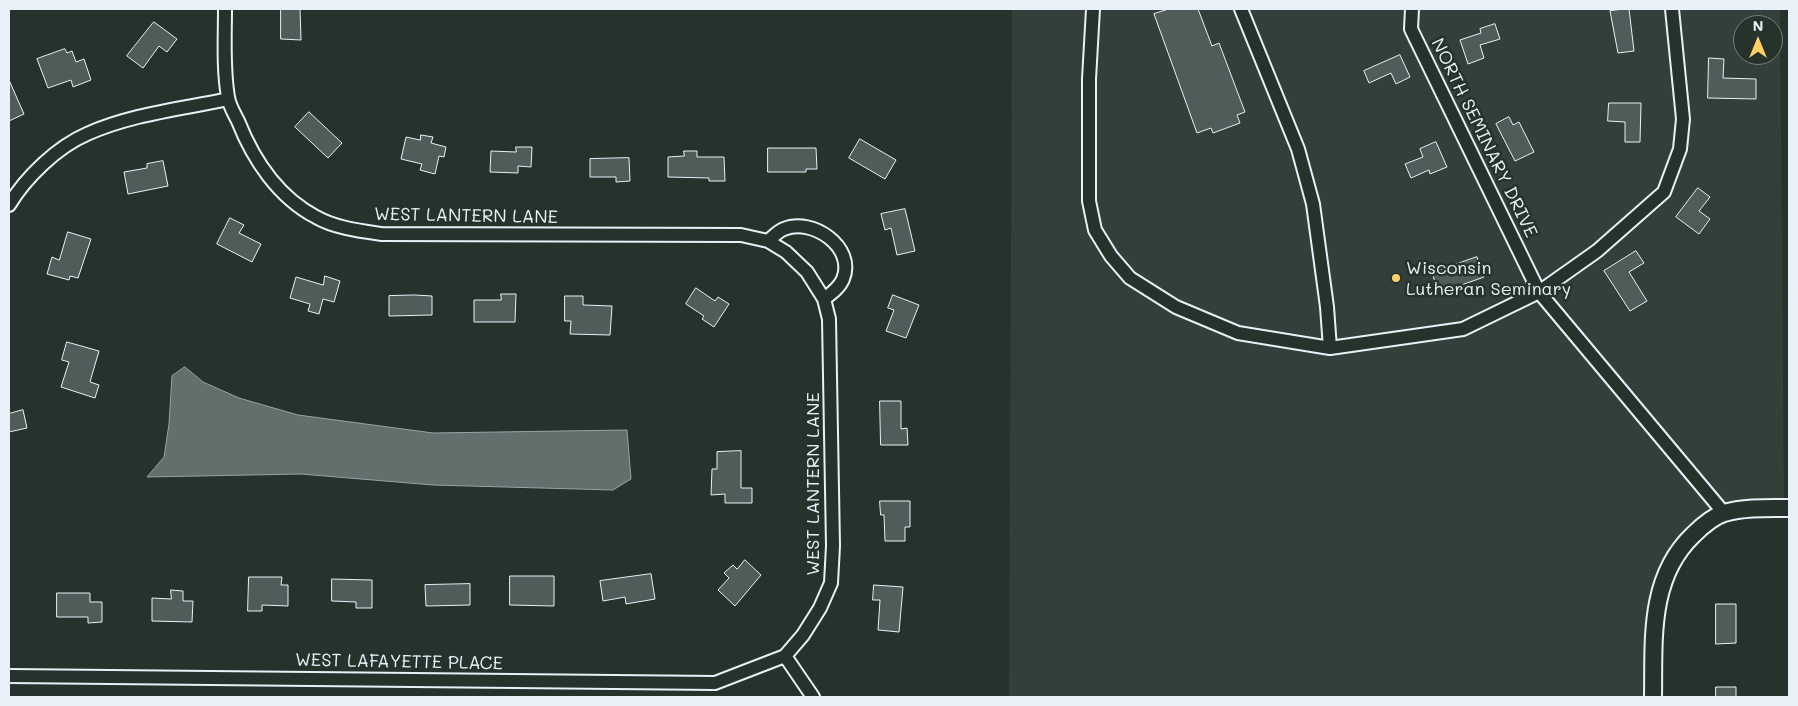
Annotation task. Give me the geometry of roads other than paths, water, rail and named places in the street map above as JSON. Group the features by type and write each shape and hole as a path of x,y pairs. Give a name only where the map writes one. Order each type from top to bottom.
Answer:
{"street":[{"path":"9,205 30,177 64,148 86,134 122,122 228,99 225,9"},
{"path":"1093,9 1089,79 1089,201 1095,230 1111,256 1130,278 1176,307 1238,333 1330,348 1463,328 1539,292 1597,252 1664,192 1680,149 1683,119 1672,9"},
{"path":"1241,9 1298,149 1313,204 1327,307 1330,348"},
{"name":"NORTH SEMINARY DRIVE","path":"1412,9 1411,29 1539,292 1724,513"},
{"name":"WEST LANTERN LANE","path":"228,99 256,159 273,182 291,200 316,218 354,230 382,234 741,236 768,241 786,252 807,272 824,298 829,329 831,583 820,608 785,656"},
{"path":"768,241 783,229 797,227 809,227 822,231 833,240 844,263 844,278 836,290 824,298"},
{"path":"1653,697 1654,628 1658,596 1666,574 1687,541 1706,524 1724,513 1756,509 1789,508"},
{"path":"785,656 813,697"},
{"name":"WEST LAFAYETTE PLACE","path":"9,676 715,683 785,656"}],"place":[{"name":"Wisconsin Lutheran Seminary","path":"1396,278"}]}
